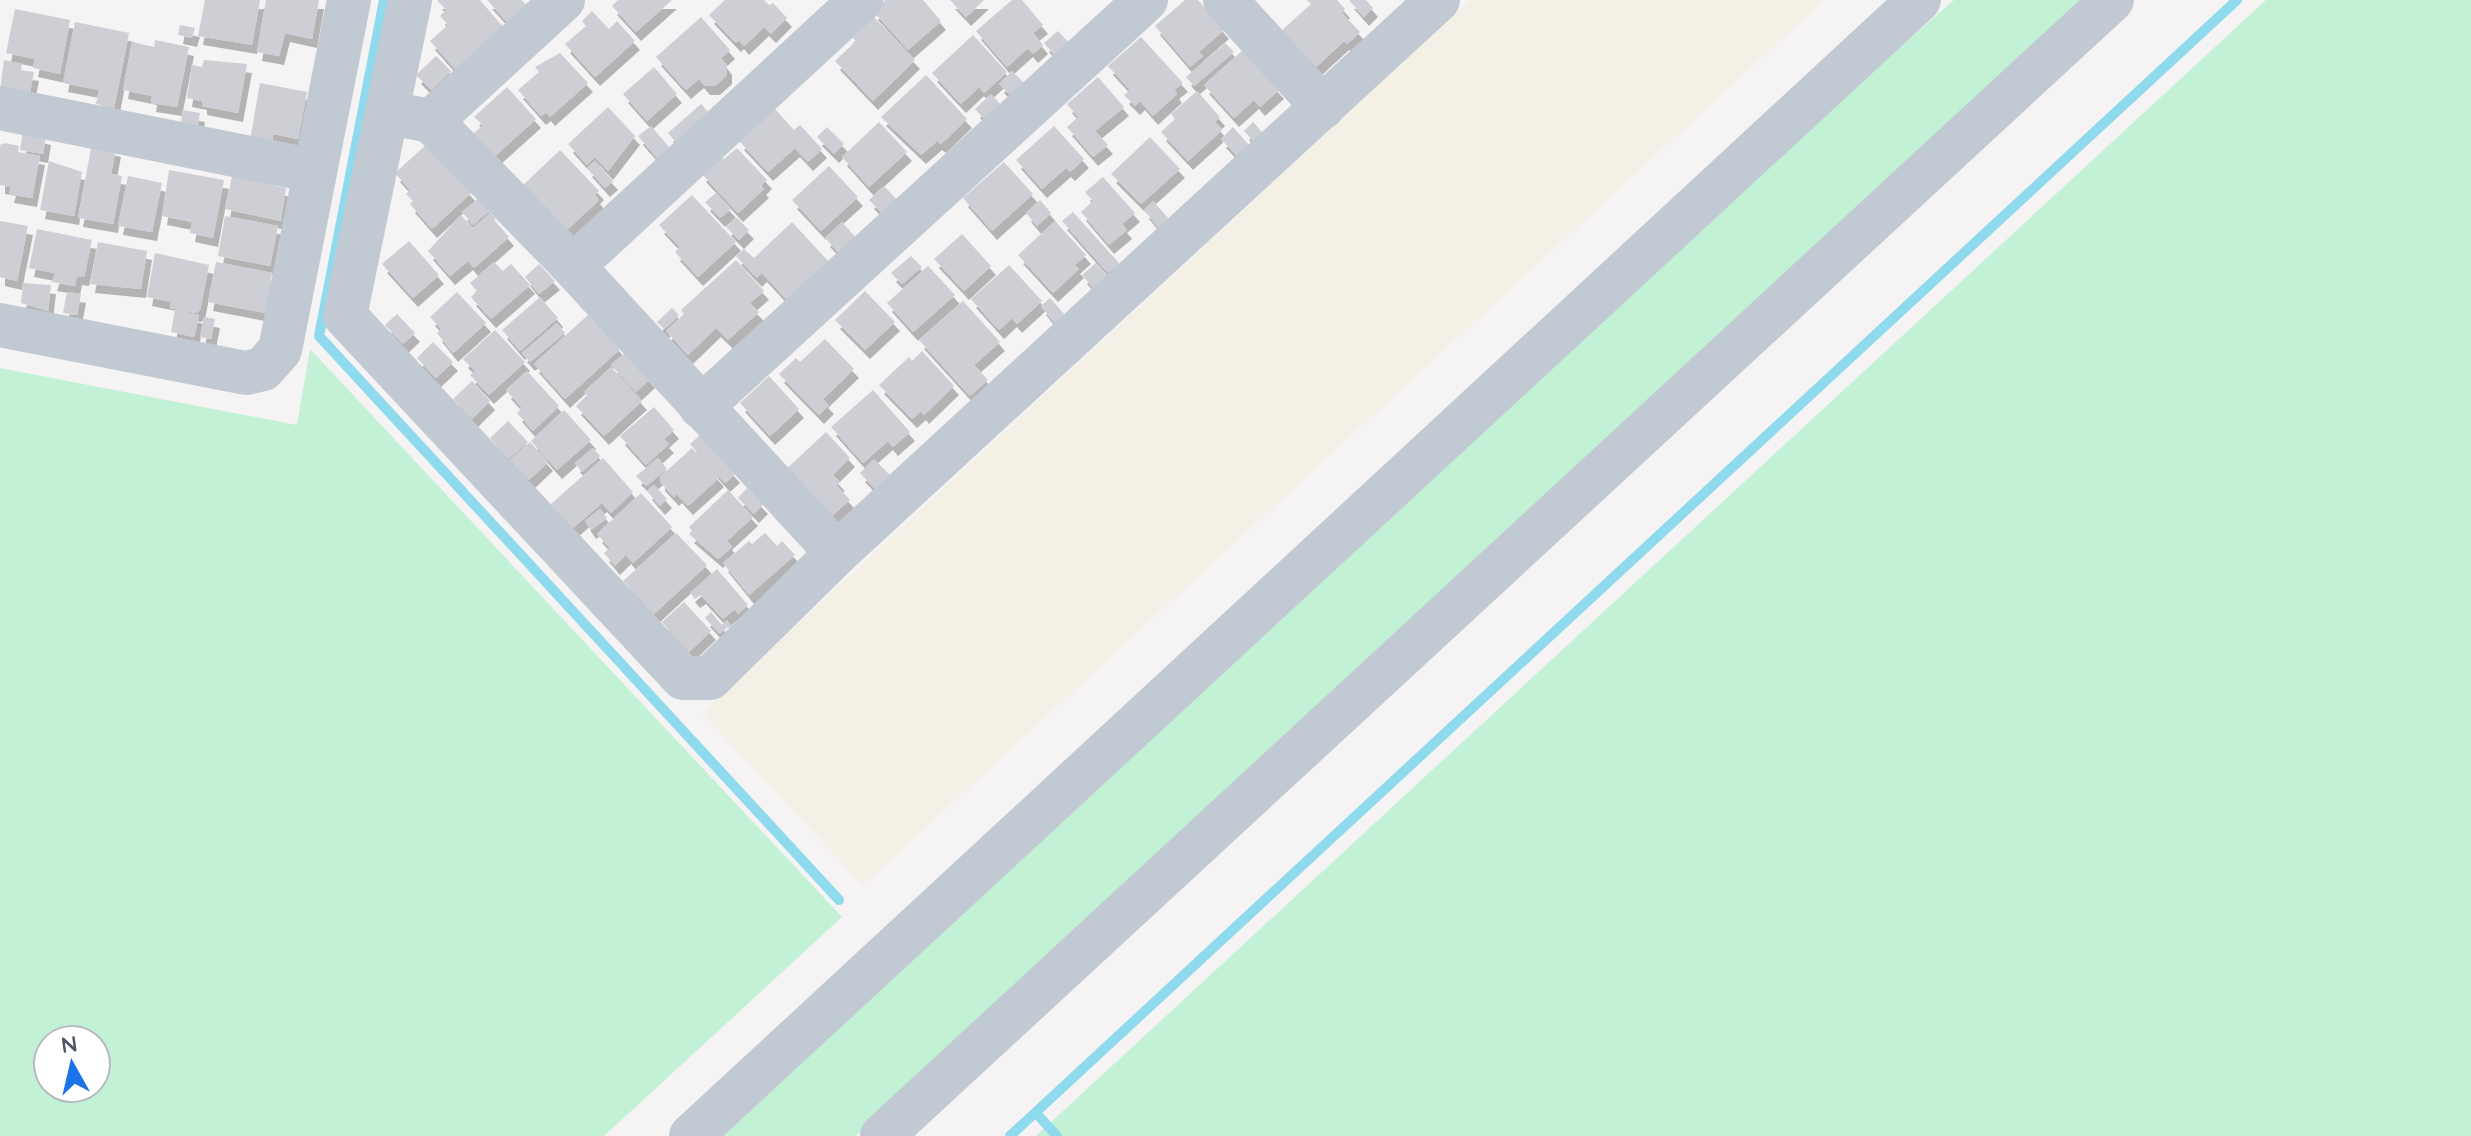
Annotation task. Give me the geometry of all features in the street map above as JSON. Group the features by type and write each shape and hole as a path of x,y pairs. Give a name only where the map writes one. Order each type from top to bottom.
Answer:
{"street":[{"path":"349,0 360,107 345,316 683,678 710,678 837,553 1438,0"},
{"path":"0,325 246,373 263,369 280,350 315,171 360,107 410,0"},
{"path":"431,121 563,0"},
{"path":"573,266 861,0"},
{"path":"701,407 1146,0"},
{"path":"1225,0 1323,107"},
{"path":"691,1136 1919,0"},
{"path":"882,1136 2112,0"},
{"path":"360,107 431,121 573,266 837,553"},
{"path":"0,108 315,171"}],"green space":[{"path":"1954,0 2081,0 856,1136 723,1136 1861,82"},
{"path":"2266,0 2471,0 2471,1136 1036,1136"},
{"path":"310,349 842,917 604,1136 0,1136 0,368 297,425"}],"sand":[{"path":"1470,0 1824,0 863,885 702,713"}],"building":[{"path":"205,0 260,0 252,45 198,36"},
{"path":"266,0 319,0 312,39 285,33 279,56 257,52"},
{"path":"437,0 480,0 504,28 456,70 430,41 448,25 440,16 446,10"},
{"path":"487,0 522,0 527,6 508,23"},
{"path":"618,0 672,0 636,32 612,6"},
{"path":"725,0 764,0 769,5 773,3 787,18 771,34 764,27 744,46 739,40 736,43 709,15"},
{"path":"885,0 923,0 941,21 908,50 873,11"},
{"path":"950,0 984,0 966,17"},
{"path":"1012,0 1022,0 1043,25 1033,33 1043,45 1033,54 1028,48 1007,67 976,31"},
{"path":"1185,0 1198,0 1224,30 1199,52 1203,56 1190,67 1155,26"},
{"path":"1307,0 1337,0 1345,9 1342,13 1360,32 1347,44 1344,41 1315,68 1281,31 1311,4"},
{"path":"1349,0 1366,0 1373,8 1364,17"},
{"path":"15,9 70,20 60,74 33,68 35,59 6,53"},
{"path":"592,11 609,29 617,21 635,41 595,77 565,44 586,26 582,21"},
{"path":"870,13 915,60 873,101 835,61 856,41 848,34"},
{"path":"701,17 730,50 721,58 727,66 727,75 715,86 705,86 699,79 686,90 656,57"},
{"path":"75,22 129,33 114,108 96,104 99,90 63,83"},
{"path":"180,25 195,28 192,38 178,35"},
{"path":"1058,31 1070,44 1056,57 1044,43"},
{"path":"973,35 1007,72 984,93 979,87 961,104 932,73"},
{"path":"1141,37 1183,83 1174,90 1177,94 1153,116 1140,101 1135,106 1124,95 1130,90 1108,66"},
{"path":"155,40 189,47 177,107 151,103 152,96 123,90 132,42 154,47"},
{"path":"1225,43 1234,52 1194,86 1186,77"},
{"path":"1243,50 1279,90 1260,107 1254,100 1234,118 1204,85"},
{"path":"560,53 588,83 550,117 546,112 541,116 518,90 539,72 535,67"},
{"path":"436,56 451,71 431,90 416,75"},
{"path":"4,60 22,64 21,70 34,72 29,97 0,91"},
{"path":"204,60 247,64 238,113 202,106 202,101 187,98 192,65 202,67"},
{"path":"654,67 677,94 647,121 623,94"},
{"path":"1012,71 1025,84 1012,97 999,84"},
{"path":"926,75 967,119 941,144 937,141 921,155 881,117"},
{"path":"1098,77 1124,107 1095,131 1108,145 1093,157 1067,127 1078,117 1067,104"},
{"path":"260,83 307,92 298,139 273,134 272,144 250,140"},
{"path":"507,87 536,119 494,157 473,134 483,125 474,117"},
{"path":"1197,91 1220,117 1215,122 1222,130 1188,161 1161,132 1175,119 1171,114"},
{"path":"991,94 1003,107 987,122 975,109"},
{"path":"701,104 712,116 679,146 668,133"},
{"path":"608,107 635,136 608,171 595,157 587,165 568,144"},
{"path":"775,109 794,130 800,125 822,149 808,162 795,148 768,172 739,141"},
{"path":"183,110 200,113 197,130 180,127"},
{"path":"879,122 907,152 869,187 842,157"},
{"path":"1253,122 1263,133 1254,142 1244,131"},
{"path":"651,126 670,148 658,159 638,136"},
{"path":"1054,126 1084,159 1070,172 1066,168 1042,189 1016,160"},
{"path":"827,127 844,144 834,154 817,137"},
{"path":"1233,127 1249,145 1237,156 1221,139"},
{"path":"23,131 46,136 43,154 20,150"},
{"path":"1150,137 1180,169 1141,204 1111,174"},
{"path":"92,143 116,148 111,174 122,176 113,224 78,218"},
{"path":"427,144 471,193 432,229 410,204 413,201 406,194 410,190 395,173"},
{"path":"0,145 19,146 18,152 40,156 32,198 9,194 11,187 0,185"},
{"path":"737,148 767,180 761,186 764,189 738,213 701,173 720,155 724,159"},
{"path":"560,150 599,191 595,195 599,200 567,230 547,207 542,211 520,188"},
{"path":"49,161 82,172 74,216 40,210"},
{"path":"595,161 613,181 605,188 587,168"},
{"path":"1004,162 1033,194 992,231 963,198"},
{"path":"829,166 858,197 821,231 792,200"},
{"path":"169,170 224,180 213,238 190,233 192,222 162,216"},
{"path":"233,172 276,181 275,186 286,188 281,221 225,209"},
{"path":"128,176 162,183 152,232 118,226"},
{"path":"1103,177 1135,213 1122,224 1127,230 1109,245 1081,212 1093,201 1085,192"},
{"path":"884,186 899,202 885,216 869,200"},
{"path":"716,193 731,209 720,218 705,202"},
{"path":"692,195 736,242 698,277 675,252 680,247 659,225"},
{"path":"479,198 490,210 473,225 462,212"},
{"path":"1040,200 1051,213 1037,226 1026,213"},
{"path":"1153,201 1169,219 1159,228 1144,210"},
{"path":"1073,212 1119,263 1108,273 1062,221"},
{"path":"489,214 509,237 474,268 468,261 450,276 428,251 461,215 473,228"},
{"path":"225,216 278,226 270,266 218,256"},
{"path":"736,217 749,230 739,240 726,227"},
{"path":"0,221 28,226 17,281 0,277"},
{"path":"1055,221 1086,255 1075,265 1079,269 1053,293 1018,255"},
{"path":"792,222 829,262 788,301 762,273 757,278 736,256 744,249 754,258"},
{"path":"842,222 858,240 841,255 825,238"},
{"path":"37,229 92,240 84,277 77,276 75,286 52,282 55,273 29,268"},
{"path":"962,234 991,266 964,291 934,259"},
{"path":"409,241 439,275 413,298 382,264"},
{"path":"98,242 147,251 141,289 90,284"},
{"path":"155,253 209,265 200,310 196,313 170,308 171,302 147,297"},
{"path":"911,256 922,267 902,284 891,273"},
{"path":"736,260 764,291 750,303 759,312 728,340 716,328 688,355 666,331 684,314 681,310"},
{"path":"216,262 272,273 265,313 208,302"},
{"path":"494,262 503,271 511,264 530,285 491,319 471,297 477,291 470,283"},
{"path":"1096,263 1108,277 1094,289 1082,275"},
{"path":"539,264 555,281 539,294 525,277"},
{"path":"1009,265 1042,301 1017,324 1012,318 999,330 971,299"},
{"path":"928,266 955,295 913,332 887,303"},
{"path":"23,283 51,285 48,311 21,303"},
{"path":"865,291 895,322 865,350 835,320"},
{"path":"67,292 81,294 77,315 63,313"},
{"path":"457,292 486,323 453,353 437,333 441,329 430,317"},
{"path":"540,297 558,318 520,351 502,330"},
{"path":"1050,298 1065,315 1055,324 1041,306"},
{"path":"963,301 1000,342 974,365 988,380 970,396 919,340"},
{"path":"672,308 679,315 664,329 657,322"},
{"path":"175,310 199,315 194,337 171,332"},
{"path":"397,314 415,333 403,344 385,325"},
{"path":"589,314 620,349 565,399 534,364"},
{"path":"204,317 215,319 211,339 200,337"},
{"path":"557,323 565,333 530,362 522,353"},
{"path":"495,330 525,362 489,395 470,375 475,371 463,359"},
{"path":"825,339 854,369 823,399 829,405 819,415 779,374 796,358 800,362"},
{"path":"433,342 453,362 436,378 417,358"},
{"path":"922,351 954,386 924,415 921,411 912,419 879,385 909,357 912,361"},
{"path":"625,353 650,379 636,392 611,365"},
{"path":"611,367 642,401 604,436 576,406 587,395 584,392"},
{"path":"527,371 559,406 533,431 517,413 522,408 506,390"},
{"path":"769,376 799,409 770,436 740,403"},
{"path":"472,381 490,401 472,419 453,399"},
{"path":"873,390 910,432 893,447 888,441 863,463 831,427"},
{"path":"654,407 674,430 664,439 669,444 646,465 620,436"},
{"path":"564,410 591,440 557,470 531,441"},
{"path":"508,421 528,442 508,459 490,438"},
{"path":"826,432 850,458 833,475 840,482 836,485 850,500 827,520 782,473"},
{"path":"700,435 735,474 725,483 690,444"},
{"path":"530,442 548,462 529,480 510,460"},
{"path":"593,448 600,456 582,472 575,463"},
{"path":"692,448 719,478 688,506 677,494 674,497 660,482 660,477"},
{"path":"603,458 633,492 611,513 602,503 573,528 551,504"},
{"path":"658,458 667,469 646,486 636,476"},
{"path":"874,459 890,475 875,489 860,473"},
{"path":"654,485 667,499 660,506 647,491"},
{"path":"747,488 763,505 754,514 738,498"},
{"path":"728,490 753,517 727,541 732,547 718,559 689,534 692,531 689,527"},
{"path":"641,493 672,527 633,563 626,555 615,566 604,553 610,548 597,534"},
{"path":"600,509 607,518 591,530 585,521"},
{"path":"676,533 707,565 654,614 623,581"},
{"path":"765,533 777,546 782,541 795,555 749,595 723,563 749,541 752,544"},
{"path":"717,569 748,605 738,614 735,609 723,619 701,595 695,599 690,593"},
{"path":"684,602 711,631 689,652 662,622"},
{"path":"711,612 722,625 727,620 730,625 720,634 705,618"}],"waterway":[{"path":"384,0 319,336 839,900"},
{"path":"1010,1136 2237,0"},
{"path":"1036,1113 1057,1136"}]}
